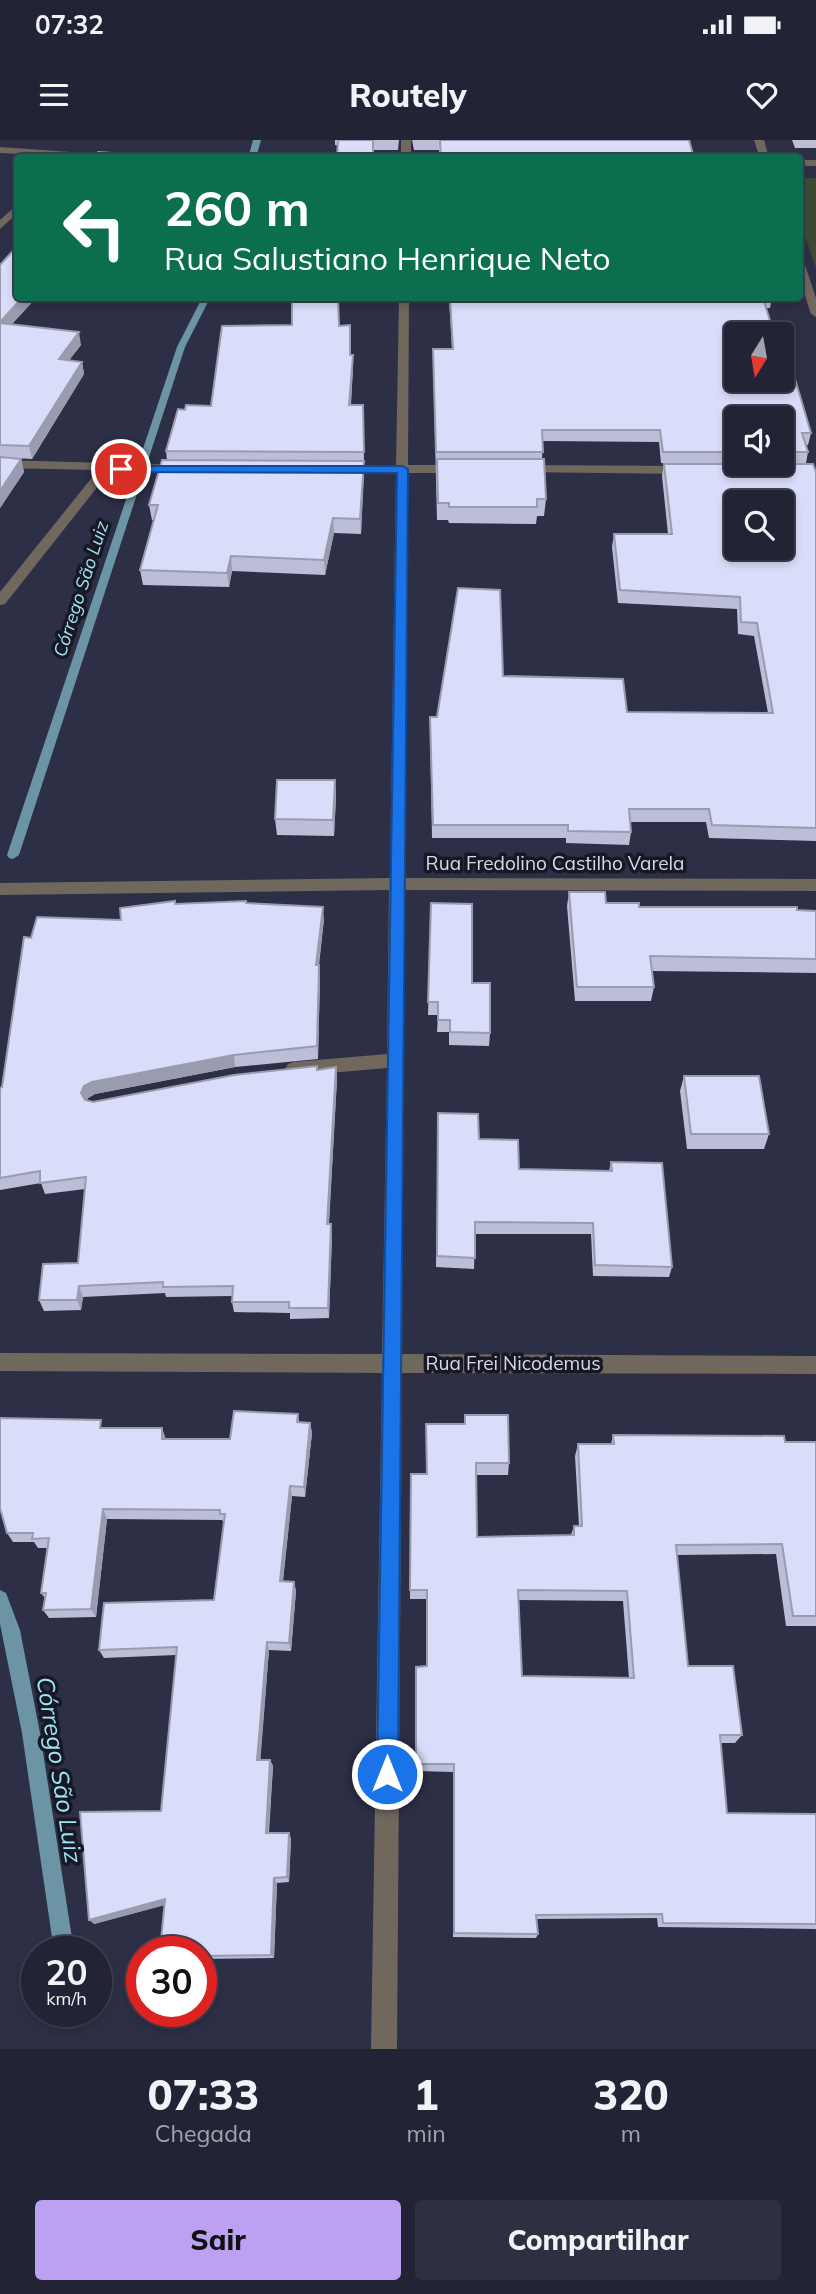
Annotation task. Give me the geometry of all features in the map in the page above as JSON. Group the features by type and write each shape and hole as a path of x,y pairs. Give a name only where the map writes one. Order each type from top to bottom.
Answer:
{"street":[{"path":"0,150 69,153"},
{"path":"0,226 14,211"},
{"path":"808,289 816,314"},
{"path":"384,2049 404,301"},
{"path":"0,464 195,469"},
{"path":"0,601 106,468"},
{"path":"319,469 471,469"},
{"path":"513,469 706,470"},
{"name":"Rua Fredolino Castilho Varela","path":"0,889 398,884 816,885"},
{"path":"275,1071 395,1060"},
{"name":"Rua Frei Nicodemus","path":"0,1362 816,1365"}],"green space":[{"path":"803,178 816,178 816,268 803,231"}],"building":[{"path":"338,140 373,140 373,154 337,154"},
{"path":"440,140 689,140 693,154 441,154"},
{"path":"14,249 14,301 19,301 0,322 0,265"},
{"path":"292,301 338,301 339,326 350,325 350,355 353,355 349,405 363,405 364,452 166,451 178,409 185,410 186,405 211,406 222,326 292,325"},
{"path":"450,301 764,301 770,322 724,322 724,392 794,392 795,379 811,433 802,433 808,452 794,452 794,406 724,406 724,452 663,452 660,430 542,430 543,452 436,452 433,349 453,349"},
{"path":"0,323 79,332 59,359 82,362 29,446 0,445"},
{"path":"0,457 21,459 0,491"},
{"path":"437,459 544,459 546,499 537,499 537,507 449,507 449,503 438,503"},
{"path":"162,460 364,461 360,519 333,518 324,560 231,556 227,573 140,570 158,505 149,505"},
{"path":"664,464 724,464 724,476 794,476 794,464 813,464 816,472 816,828 712,825 709,809 629,809 631,832 568,831 568,825 433,825 430,717 437,717 458,588 500,590 503,676 623,679 627,712 773,713 757,623 741,622 740,597 620,590 614,534 672,534"},
{"path":"277,780 335,780 333,820 275,819"},
{"path":"569,892 605,892 606,903 639,903 639,907 797,907 797,910 816,911 816,959 650,956 654,987 577,987"},
{"path":"175,901 175,904 246,901 323,907 316,965 319,965 317,1046 234,1055 92,1082 84,1086 81,1093 85,1100 93,1102 234,1075 317,1066 317,1070 336,1067 327,1224 331,1224 328,1308 289,1308 289,1302 232,1302 233,1286 163,1287 163,1282 79,1286 77,1300 39,1300 43,1264 78,1263 86,1177 40,1183 40,1171 0,1178 0,1088 24,937 31,938 37,917 121,920 120,908"},
{"path":"431,903 472,904 472,983 490,983 490,1033 450,1032 450,1020 438,1020 438,1002 428,1002"},
{"path":"684,1076 759,1076 769,1134 691,1134"},
{"path":"438,1113 478,1114 479,1139 518,1140 519,1169 612,1171 611,1162 662,1163 672,1267 595,1265 593,1223 475,1222 475,1258 437,1256"},
{"path":"234,1411 298,1414 297,1422 310,1423 304,1487 290,1486 280,1581 294,1582 289,1643 267,1642 257,1760 270,1760 266,1833 289,1833 287,1877 274,1878 271,1955 217,1956 217,1936 161,1936 165,1899 89,1920 80,1812 161,1811 177,1647 99,1650 104,1603 214,1600 225,1514 220,1514 220,1510 103,1509 91,1609 43,1610 46,1593 41,1593 49,1538 32,1539 33,1533 7,1533 0,1508 0,1418 101,1420 100,1428 162,1428 162,1439 230,1439"},
{"path":"465,1415 508,1415 509,1463 476,1463 477,1537 574,1535 574,1526 582,1526 578,1444 614,1444 613,1435 784,1436 785,1442 816,1442 816,1616 793,1616 782,1544 676,1545 688,1666 733,1666 742,1735 720,1735 727,1813 816,1814 816,1924 663,1923 662,1914 536,1915 538,1934 454,1933 454,1764 416,1764 416,1667 427,1666 427,1590 410,1590 411,1474 427,1474 426,1424 465,1424","holes":["518,1590 627,1591 634,1678 522,1676"]}],"waterway":[{"name":"Córrego São Luiz","path":"253,154 257,140"},
{"name":"Córrego São Luiz","path":"13,855 181,347 204,301"},
{"name":"Córrego São Luiz","path":"0,1599 11,1630 31,1733 62,1936"}],"route":[{"path":"121,469 402,469 387,1774"}]}
